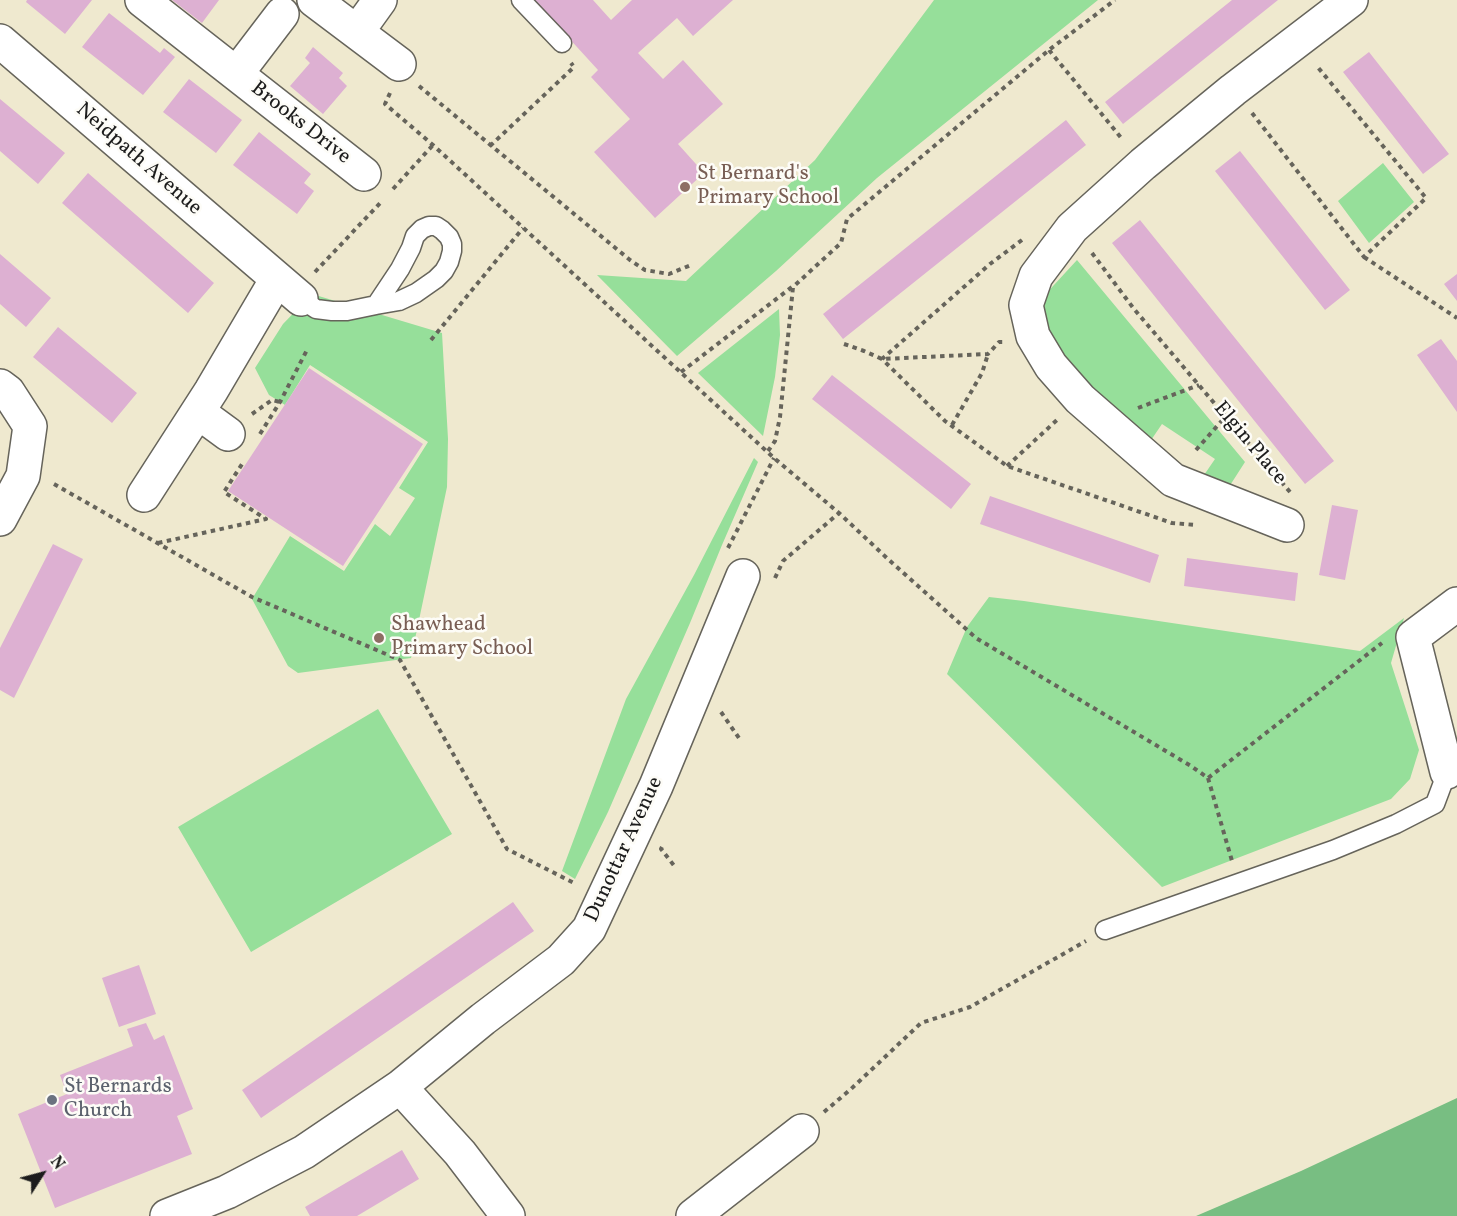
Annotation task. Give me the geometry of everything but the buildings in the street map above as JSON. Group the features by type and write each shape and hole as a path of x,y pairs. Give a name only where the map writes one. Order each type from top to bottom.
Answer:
{"street":[{"name":"Brooks Drive","path":"142,0 364,174"},
{"path":"314,0 407,73"},
{"path":"357,32 380,0"},
{"name":"Elgin Place","path":"1287,525 1173,480 1080,399 1051,366 1033,336 1026,305 1036,276 1072,228 1143,164 1233,90 1351,0"},
{"name":"Brooks Drive","path":"237,73 282,15"},
{"name":"Neidpath Avenue","path":"0,41 289,289"},
{"path":"144,495 211,391 289,289"},
{"path":"0,386 8,392 30,426 22,477 0,519"},
{"path":"198,412 244,443"},
{"name":"Dunottar Avenue","path":"167,1216 227,1192 304,1152 400,1087 483,1019 561,960 589,929 656,786 743,576"},
{"path":"1447,772 1413,638 1454,618"},
{"path":"400,1087 460,1153 508,1216"},
{"path":"693,1216 802,1131"}],"lane":[{"path":"521,0 562,43"},
{"path":"289,289 316,309 332,311 347,311 399,301 428,286 444,271 449,262 452,244 442,230 436,226 422,228 415,236 400,269 376,305"},
{"path":"1105,930 1253,879 1396,824 1435,804 1447,772"}],"path":[{"path":"681,372 793,287 841,243 848,219 1049,50 1115,0"},
{"path":"1296,42 1426,198 1364,257"},
{"path":"490,146 574,67 562,43"},
{"path":"1049,50 1143,164"},
{"path":"691,265 669,274 645,270 490,146 407,73 396,81 385,104 433,145 774,458 839,513 976,638 1208,778 1233,862 1253,879"},
{"path":"1233,90 1364,257 1457,318"},
{"path":"289,289 314,274 433,145"},
{"path":"431,340 523,228"},
{"name":"Elgin Place","path":"1072,228 1134,309 1293,496 1287,525"},
{"path":"768,452 775,441 780,417 793,287"},
{"path":"952,425 982,373 988,354 999,342 1033,336"},
{"path":"844,344 882,359 988,354"},
{"path":"157,543 266,519 224,492 244,443 280,402 308,348"},
{"path":"1105,420 1199,385"},
{"path":"1007,466 1080,399"},
{"path":"1196,450 1226,416"},
{"path":"743,576 720,563 774,458"},
{"path":"22,477 34,483 47,481 252,597 400,660 507,849 557,875"},
{"path":"1208,778 1401,629 1413,638"},
{"path":"720,712 741,741"},
{"path":"802,1131 921,1023 970,1007 1105,930"}],"green space":[{"path":"934,0 1098,0 877,178 776,271 677,356 597,275 686,281 815,160"},
{"path":"1383,163 1414,202 1369,243 1338,201"},
{"path":"1077,260 1245,462 1227,490 1202,478 1215,459 1162,424 1145,449 1039,335 1042,298"},
{"path":"312,294 442,333 448,439 447,487 411,658 298,673 288,666 252,599 290,536 344,571 375,524 390,536 415,498 399,488 428,442 310,365 285,405 269,395 255,368 283,324"},
{"path":"779,309 780,335 775,377 763,436 698,373"},
{"path":"754,458 758,462 690,623 608,812 575,879 562,871 626,699 694,575"},
{"path":"989,597 1360,651 1404,618 1391,663 1419,750 1410,779 1391,799 1162,887 947,674 967,627"},
{"path":"378,709 452,834 251,952 178,827"},
{"path":"1457,1098 1457,1216 1196,1216 1301,1171"}],"place":[{"name":"St Bernard's Primary School","path":"685,187"},
{"name":"Shawhead Primary School","path":"379,638"},
{"name":"St Bernards Church","path":"52,1100"}]}
